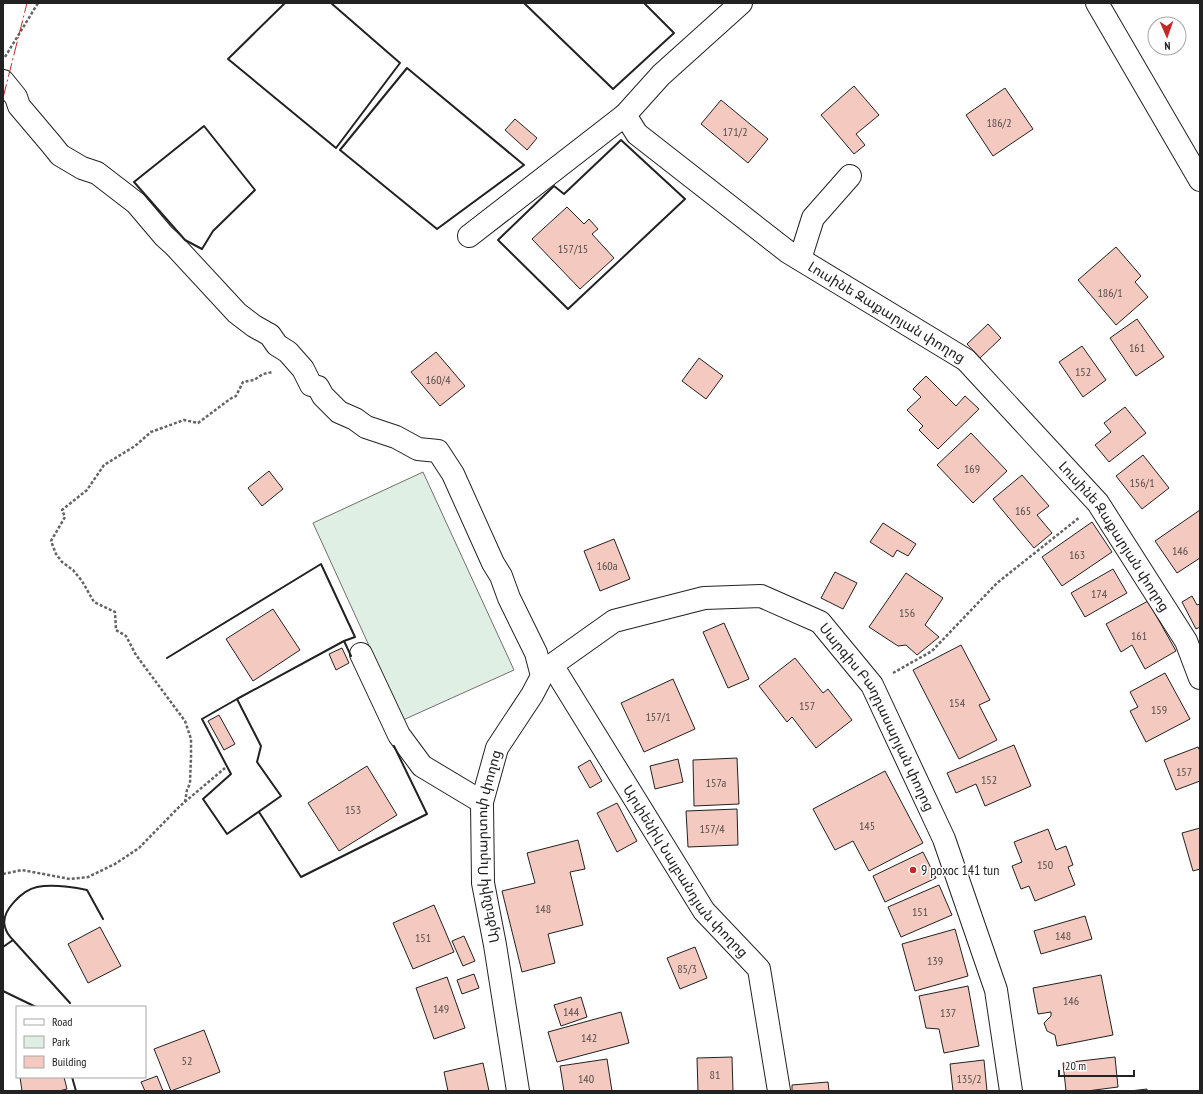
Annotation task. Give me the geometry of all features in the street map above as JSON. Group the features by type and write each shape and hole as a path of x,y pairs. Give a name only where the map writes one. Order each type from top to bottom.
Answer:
{"street":[{"path":"469,236 625,115 661,75 742,3"},
{"path":"1097,3 1200,180"},
{"name":"Արփենիկ Նալբանդյան փողոց","path":"3,82 16,97 19,106 60,155 82,168 97,173 136,203 164,236 237,313 254,326 270,335 277,345 288,352 303,369 311,385 318,386 323,396 339,412 355,419 366,427 396,437 418,448 438,451 453,474 493,563 501,576 509,598 536,653 704,911 759,970 779,1091"},
{"name":"Լուսինե Զաքարյան փողոց","path":"625,115 637,134 782,248 966,360 1098,503 1193,637 1200,678"},
{"path":"800,259 813,218 850,176"},
{"name":"Սարգիս Բաղդասարյան փողոց","path":"547,670 614,621 704,598 761,596 820,622 872,685 944,839 996,990 1011,1091"},
{"path":"361,654 399,734 422,766 482,802"},
{"name":"Այծեմնիկ Ուրարտուի փողոց","path":"518,1091 495,945 483,883 482,802 497,748 547,670"}],"path":[{"path":"3,60 38,3"},
{"path":"185,802 190,783 191,757 191,739 185,721 136,655 126,636 116,630 115,612 94,602 82,580 73,570 62,562 56,554 51,541 65,517 62,510 87,490 104,465 135,446 150,432 184,420 198,423 236,396 243,382 254,380 263,374 279,371"},
{"path":"872,685 932,651 998,583 1098,503"},
{"path":"3,874 22,870 70,879 88,877 115,864 139,848 185,802 225,768"}],"green space":[{"path":"423,472 514,670 403,720 313,523"}],"building":[{"path":"854,86 879,115 856,134 865,145 854,154 821,115"},
{"path":"1005,88 1033,129 993,156 966,115"},
{"path":"721,100 768,139 748,163 701,124"},
{"path":"515,119 537,138 527,150 505,130"},
{"path":"567,207 584,224 589,219 598,229 592,234 614,258 580,289 532,239"},
{"path":"1116,247 1141,276 1135,282 1148,297 1116,325 1078,280"},
{"path":"1137,319 1164,357 1136,376 1110,338"},
{"path":"988,324 1001,338 980,358 967,344"},
{"path":"1082,346 1106,380 1083,397 1059,362"},
{"path":"436,352 465,386 440,406 411,372"},
{"path":"699,358 723,376 706,399 682,381"},
{"path":"926,376 956,406 965,396 979,409 938,449 919,430 923,426 907,410 921,397 913,389"},
{"path":"1125,407 1146,433 1109,462 1095,445 1111,432 1104,423"},
{"path":"971,433 1007,471 973,503 937,465"},
{"path":"1143,455 1169,488 1142,509 1116,476"},
{"path":"269,471 283,489 262,506 248,488"},
{"path":"1022,475 1049,506 1037,515 1052,533 1034,548 993,499"},
{"path":"1200,510 1200,558 1177,573 1155,541"},
{"path":"1092,522 1112,552 1062,586 1042,557"},
{"path":"883,523 916,544 908,556 897,550 893,557 870,542"},
{"path":"614,539 630,579 600,591 584,551"},
{"path":"1113,569 1127,593 1085,617 1071,593"},
{"path":"835,572 857,583 843,609 821,598"},
{"path":"906,573 943,598 925,625 939,637 917,655 906,645 898,646 869,627"},
{"path":"1192,596 1197,605 1200,604 1200,627 1196,629 1182,602"},
{"path":"1148,601 1176,651 1145,669 1132,645 1121,652 1106,624"},
{"path":"273,609 300,650 253,681 226,639"},
{"path":"724,623 749,679 728,688 703,632"},
{"path":"961,645 990,700 979,705 997,740 959,759 913,670"},
{"path":"342,648 349,663 336,670 329,654"},
{"path":"795,658 823,693 828,689 852,720 816,748 792,717 787,722 759,686"},
{"path":"1165,673 1190,719 1146,742 1130,711 1138,707 1130,692"},
{"path":"673,679 695,729 644,752 621,703"},
{"path":"219,715 235,744 224,750 208,721"},
{"path":"1014,745 1031,786 985,806 976,784 956,793 947,773"},
{"path":"1198,747 1200,751 1200,781 1176,790 1164,760"},
{"path":"737,758 739,804 694,806 693,760"},
{"path":"678,759 683,782 655,789 650,766"},
{"path":"590,760 602,781 590,788 578,767"},
{"path":"367,766 397,815 339,851 308,803"},
{"path":"885,771 923,843 869,871 853,841 835,850 813,809"},
{"path":"617,803 637,841 617,852 597,813"},
{"path":"737,809 738,845 688,847 686,811"},
{"path":"1200,828 1200,869 1193,871 1182,833"},
{"path":"1048,829 1056,850 1066,846 1073,865 1068,867 1075,885 1035,901 1029,886 1021,889 1012,866 1022,862 1014,842"},
{"path":"578,840 585,869 570,872 583,925 548,934 555,963 522,972 502,891 535,883 527,853"},
{"path":"923,852 936,878 885,902 873,876"},
{"path":"939,885 952,915 901,937 888,907"},
{"path":"434,905 454,952 413,969 393,923"},
{"path":"1085,916 1092,939 1041,954 1034,931"},
{"path":"100,927 121,966 88,983 68,944"},
{"path":"955,929 968,976 915,991 902,944"},
{"path":"464,936 475,961 463,966 452,941"},
{"path":"695,947 707,978 680,989 667,958"},
{"path":"474,974 479,988 462,994 457,980"},
{"path":"1101,975 1113,1035 1057,1046 1055,1035 1047,1031 1044,1023 1051,1016 1051,1012 1038,1014 1033,988"},
{"path":"447,977 465,1028 434,1039 416,988"},
{"path":"968,986 979,1046 944,1053 939,1029 926,1028 919,996"},
{"path":"581,997 587,1017 561,1026 554,1005"},
{"path":"621,1012 629,1043 557,1062 548,1032"},
{"path":"204,1030 220,1072 171,1091 154,1049"},
{"path":"732,1057 733,1091 698,1091 697,1058"},
{"path":"1115,1057 1118,1087 1087,1091 1066,1091 1063,1063"},
{"path":"607,1059 612,1091 564,1091 560,1066"},
{"path":"984,1060 987,1091 953,1091 950,1064"},
{"path":"483,1063 489,1091 448,1091 444,1072"},
{"path":"157,1076 163,1091 145,1091 141,1082"},
{"path":"20,1078 64,1078 67,1089 59,1091 22,1091"},
{"path":"828,1082 829,1091 792,1091 792,1085"},
{"path":"1147,1089 1147,1091 1130,1091"}],"wall":[{"path":"285,3 228,59 336,148 400,63 331,3"},
{"path":"524,3 613,89 674,33 644,3"},
{"path":"407,68 524,165 437,229 340,150 407,68"},
{"path":"204,126 255,190 213,231 202,249 185,240 134,182 204,126"},
{"path":"621,140 685,199 568,309 498,240 554,186 564,194 621,140"},
{"path":"167,658 321,564 355,637 344,641"},
{"path":"237,699 344,641 351,656"},
{"path":"237,699 261,746 257,762 281,796 227,834 203,799 231,774 202,719 237,699"},
{"path":"259,812 301,877 427,814 394,746"},
{"path":"3,947 13,940 8,934 4,921 9,908 25,892 37,887 56,886 87,890 103,919"},
{"path":"13,940 70,1003"},
{"path":"3,991 34,1006"},
{"path":"72,1078 76,1091"}],"power":[{"path":"3,98 27,3"}],"place":[{"name":"9 poxoc 141 tun","path":"913,870"}]}
